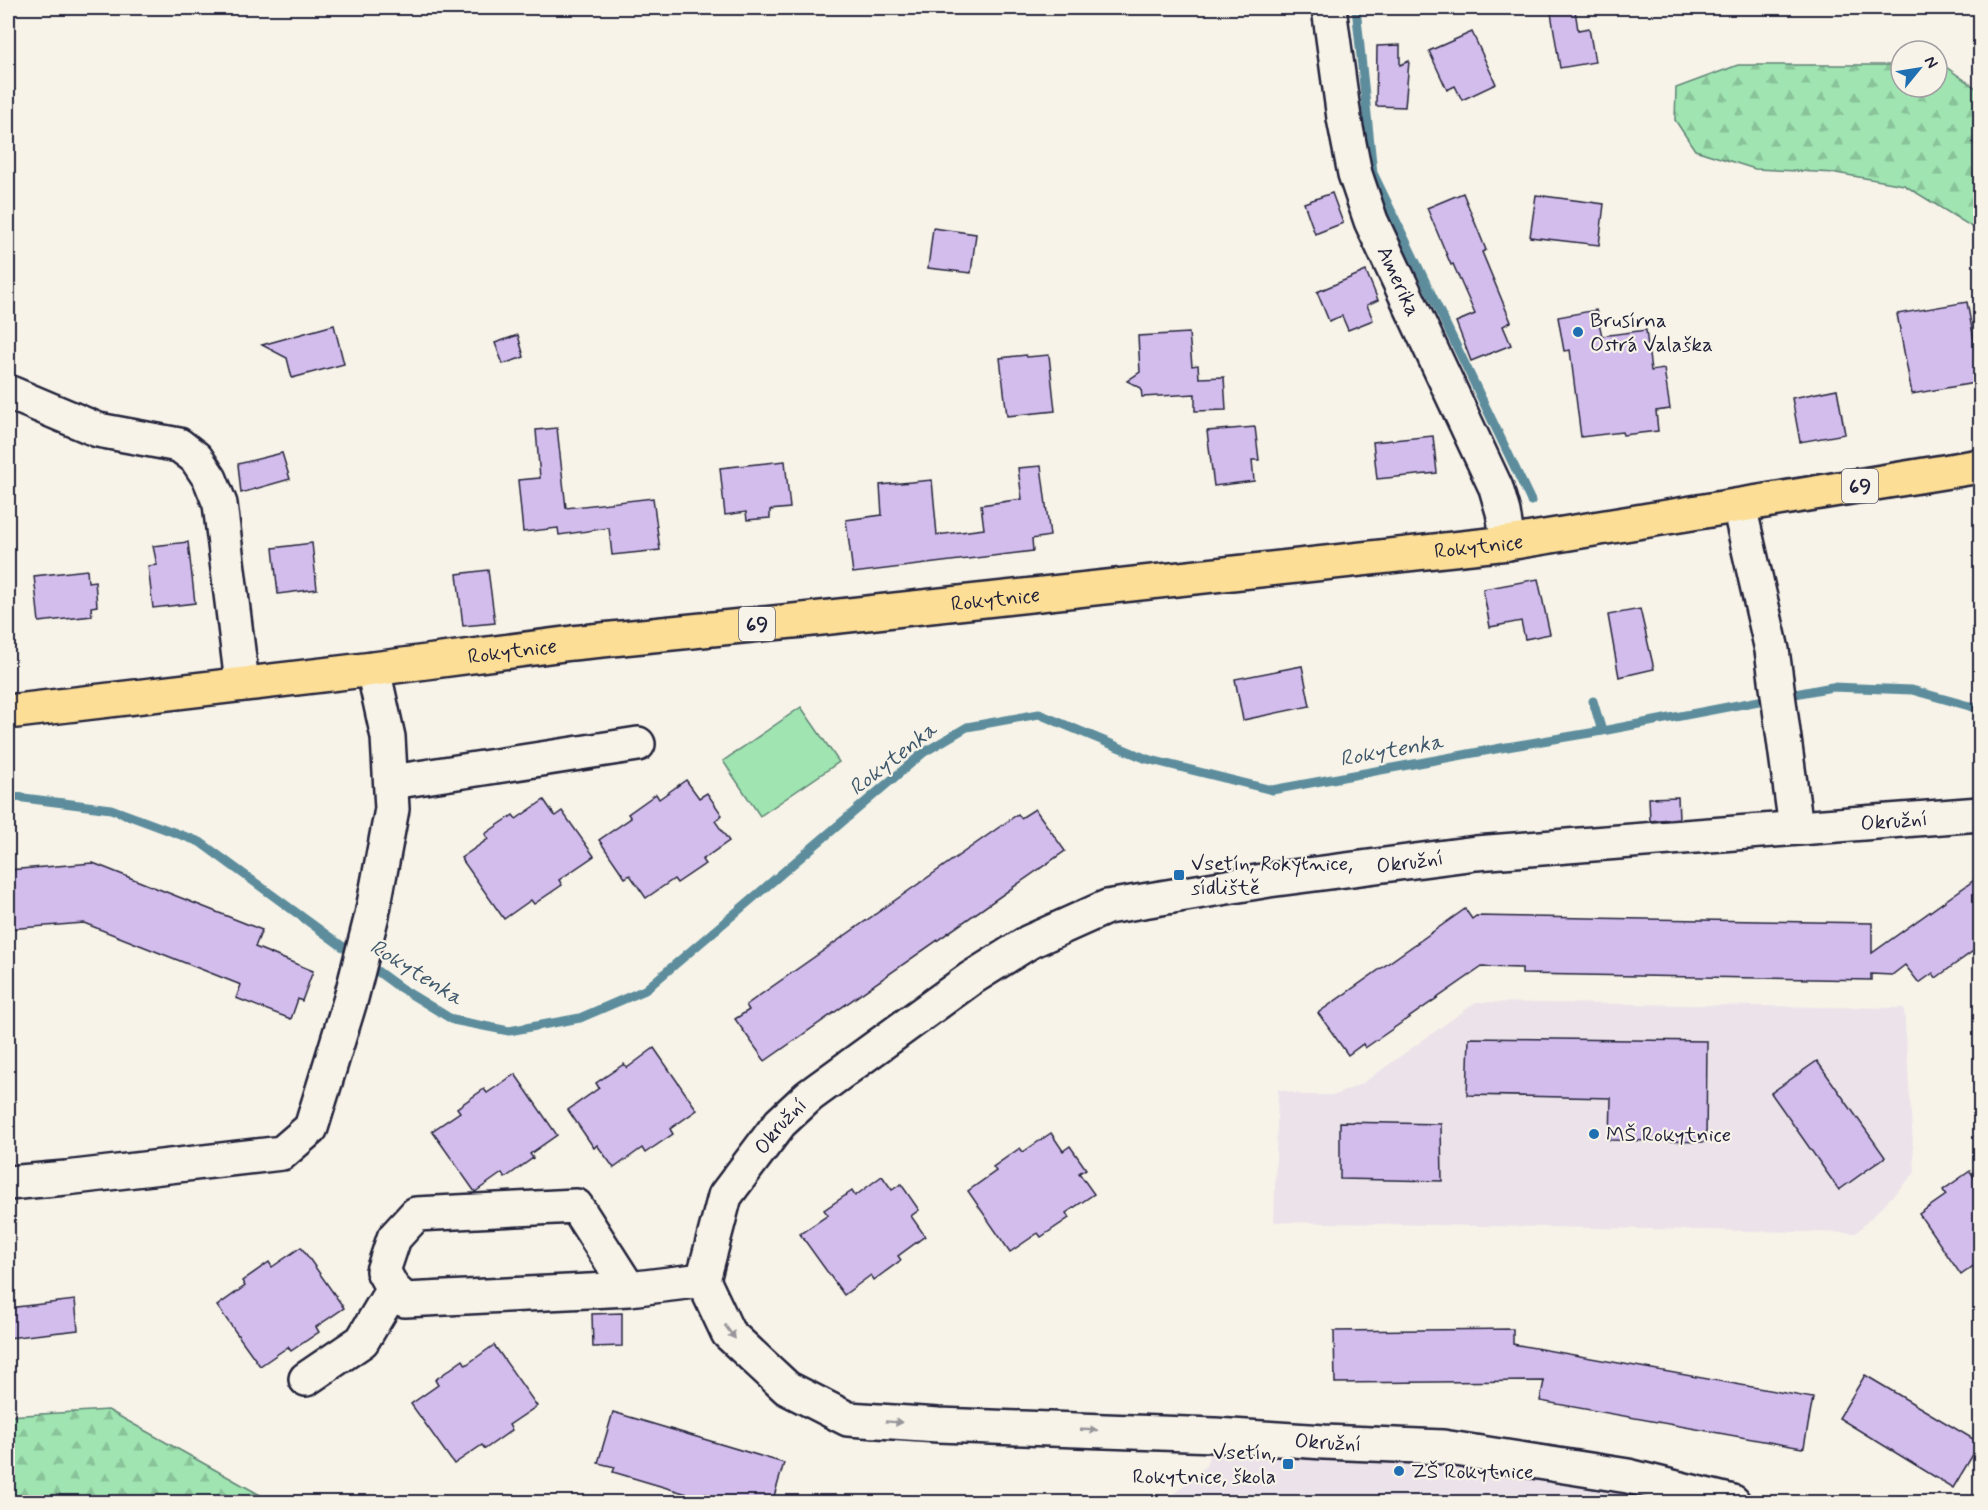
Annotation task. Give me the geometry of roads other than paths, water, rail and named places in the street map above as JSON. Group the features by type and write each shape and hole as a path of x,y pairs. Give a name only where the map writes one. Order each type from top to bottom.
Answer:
{"main road":[{"name":"Rokytnice","path":"8,712 572,643 1508,543 1980,466"}],"street":[{"name":"Amerika","path":"1329,8 1344,118 1355,174 1371,221 1496,488 1508,543"},
{"path":"8,392 98,430 179,445 196,458 210,478 220,504 242,683"},
{"path":"1739,506 1772,651 1796,828"},
{"path":"8,1183 282,1153 311,1128 351,998 369,927 392,809 388,737 373,669"},
{"path":"392,782 638,744"},
{"name":"Okružní","path":"1733,1503 1628,1476 1443,1447 848,1419 787,1388 728,1333 703,1280 725,1196 780,1123 809,1096 999,960 1029,942 1107,908 1269,880 1476,853 1980,814"},
{"path":"629,1289 576,1206 416,1214 394,1238 383,1271 393,1289 405,1300 629,1289 703,1280"},
{"path":"306,1379 362,1341 393,1289"}],"waterway":[{"path":"1356,8 1373,173 1531,501"},
{"name":"Rokytenka","path":"366,963 399,987 453,1020 509,1031 580,1018 645,990 923,753 967,727 1039,714 1147,759 1272,790 1832,687 1912,690 1980,709"},
{"path":"1593,701 1602,731"},
{"name":"Rokytenka","path":"8,796 111,809 200,842 354,955"}],"place":[{"name":"Brusírna Ostrá Valaška","path":"1578,332"},
{"name":"Vsetín, Rokytnice, sídliště","path":"1179,875"},
{"name":"MŠ Rokytnice","path":"1594,1134"},
{"name":"Vsetín, Rokytnice, škola","path":"1288,1464"},
{"name":"ZŠ Rokytnice","path":"1399,1471"}]}
